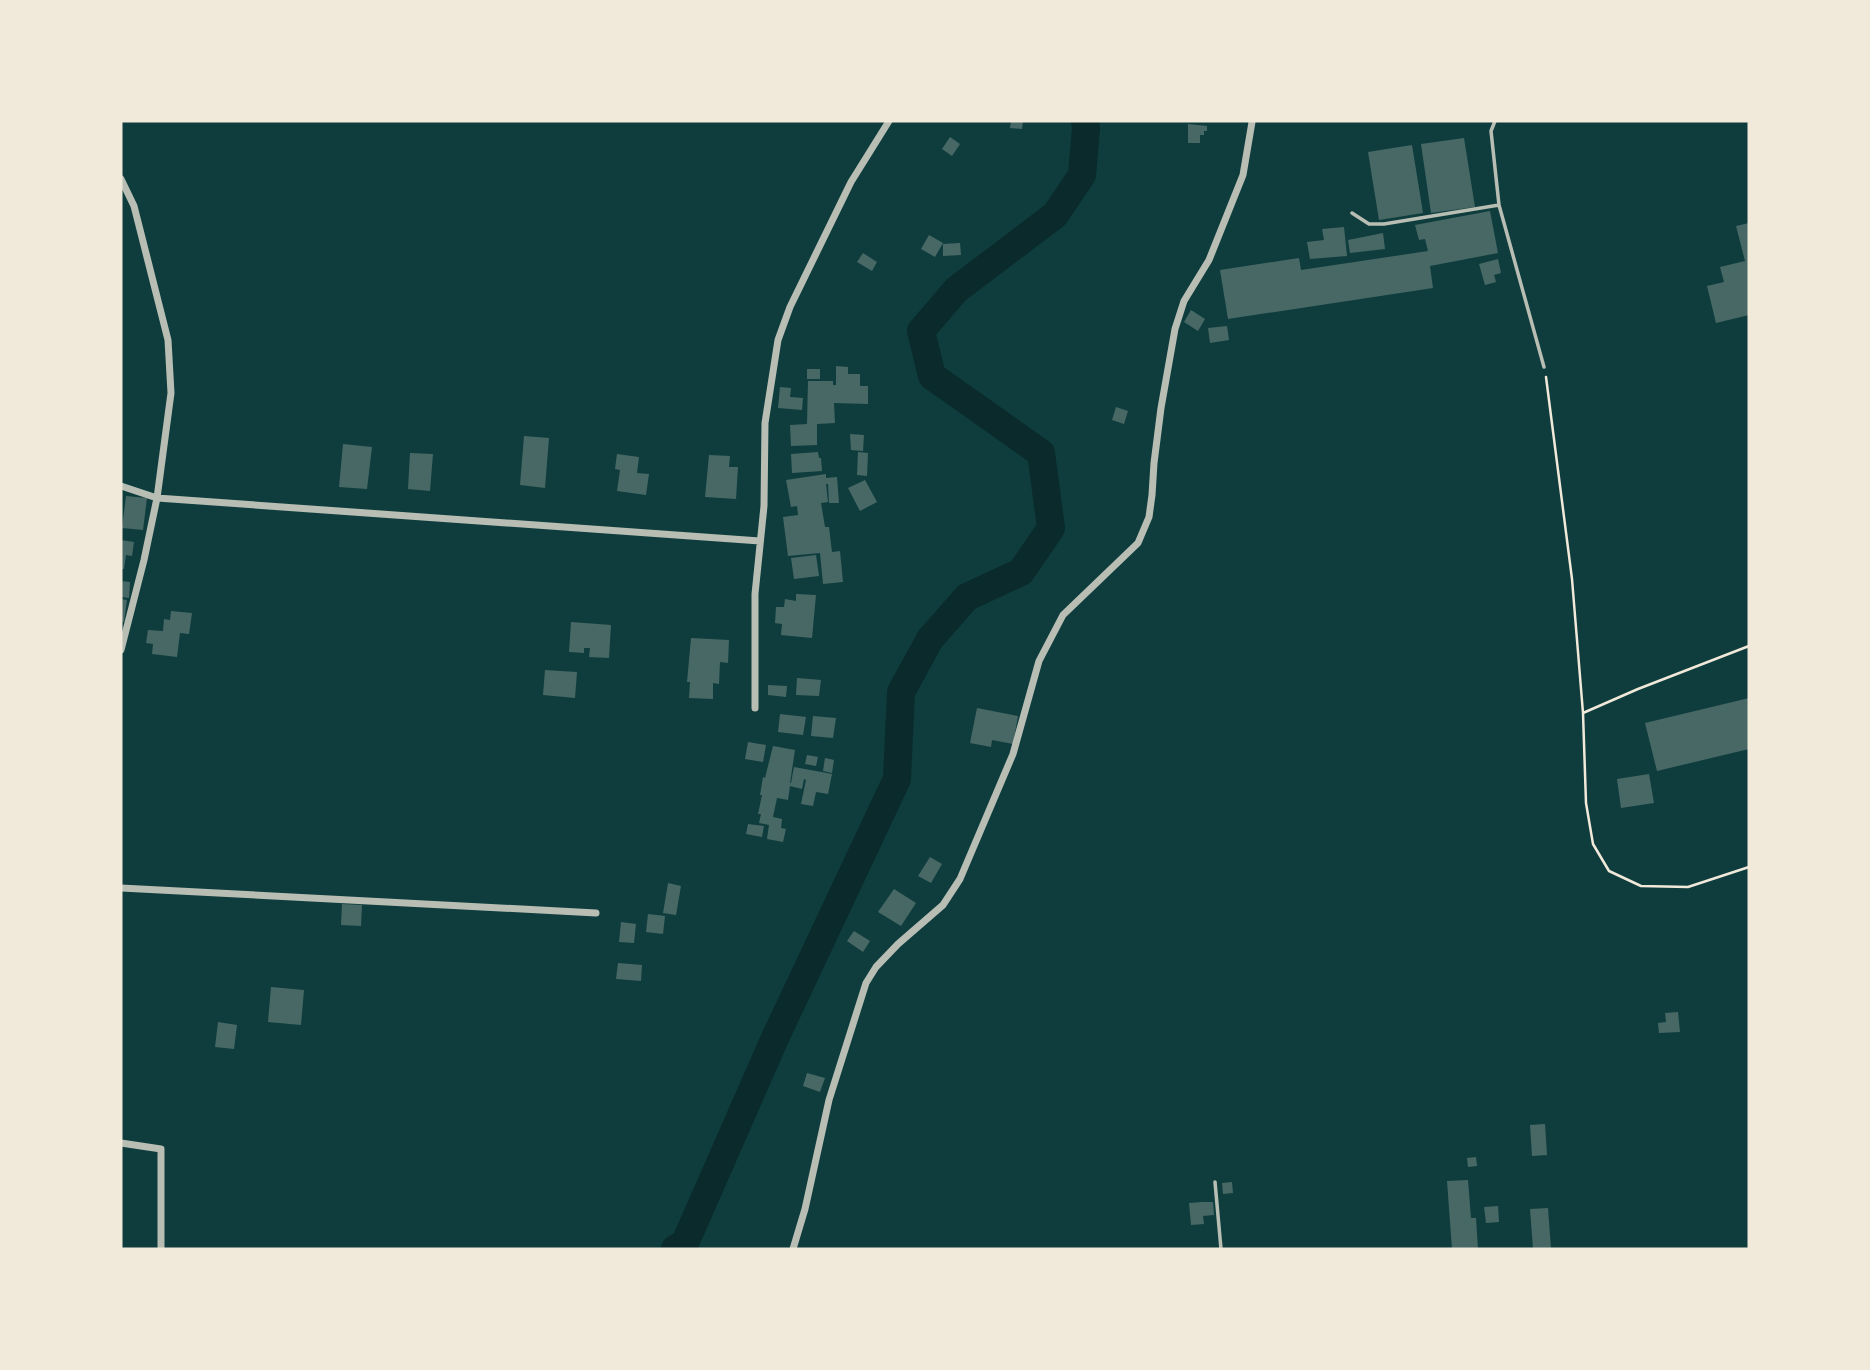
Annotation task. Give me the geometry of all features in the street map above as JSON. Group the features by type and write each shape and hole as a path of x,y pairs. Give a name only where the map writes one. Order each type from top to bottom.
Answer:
{"street":[{"path":"755,708 755,594 764,506 765,423 778,340 790,307 851,182 889,121"},
{"path":"793,1249 805,1209 829,1100 866,983 898,944 943,905 960,879 1013,754 1039,661 1063,615 1138,543 1149,517 1159,422 1175,329 1184,301 1209,260 1243,175 1252,122"},
{"path":"121,179 134,206 168,340 171,393 157,498 121,650"},
{"path":"121,486 157,498 760,541"},
{"path":"121,887 596,913"},
{"path":"121,1143 161,1149 161,1249"}],"lane":[{"path":"1495,121 1491,131 1499,205 1544,367"},
{"path":"1352,213 1369,224 1384,224 1499,205"},
{"path":"1215,1182 1222,1249"}],"path":[{"path":"1544,367 1572,579 1592,844 1609,871 1641,886 1688,887 1749,867"},
{"path":"1583,713 1749,646"}],"building":[{"path":"1011,121 1023,121 1022,129 1010,128"},
{"path":"1188,124 1207,126 1204,135 1200,135 1200,143 1188,143"},
{"path":"950,137 960,144 952,156 942,149"},
{"path":"1464,138 1475,207 1431,213 1421,144"},
{"path":"1412,145 1423,213 1379,220 1368,152"},
{"path":"1490,211 1498,253 1430,266 1433,288 1228,319 1220,270 1299,258 1301,270 1428,251 1425,239 1419,240 1415,225"},
{"path":"1749,223 1749,315 1716,323 1707,286 1724,282 1720,267 1745,261 1736,226"},
{"path":"1344,227 1347,256 1310,259 1307,242 1324,240 1322,229"},
{"path":"1383,233 1385,249 1350,253 1348,240"},
{"path":"929,235 943,243 935,257 921,249"},
{"path":"960,243 961,255 943,256 943,244"},
{"path":"863,253 877,262 872,271 857,262"},
{"path":"1498,259 1501,273 1494,275 1496,282 1485,285 1479,264"},
{"path":"1191,310 1205,319 1198,331 1184,322"},
{"path":"1227,326 1229,340 1210,343 1208,328"},
{"path":"836,366 848,367 848,374 860,374 860,386 868,386 868,404 834,403 835,423 817,424 817,445 791,446 790,425 807,424 808,381 833,381 833,385 836,385"},
{"path":"807,369 820,369 820,379 807,379"},
{"path":"780,387 791,388 790,397 803,398 802,410 778,408"},
{"path":"1116,407 1128,411 1124,424 1112,420"},
{"path":"850,434 864,435 863,451 851,450"},
{"path":"524,436 549,438 545,488 520,485"},
{"path":"343,444 372,447 367,489 339,487"},
{"path":"818,452 822,471 792,473 791,454"},
{"path":"858,452 868,453 867,476 857,475"},
{"path":"410,453 433,454 430,491 408,489"},
{"path":"617,454 639,457 637,473 649,474 646,495 617,491 620,470 615,469"},
{"path":"709,455 730,456 729,467 738,467 736,499 705,497"},
{"path":"826,474 826,478 837,477 839,503 829,503 826,484 828,502 821,503 825,527 829,527 832,552 840,551 843,582 823,584 820,553 788,556 783,517 798,515 797,506 791,507 786,480"},
{"path":"865,480 877,502 860,511 848,488"},
{"path":"126,496 147,498 143,530 122,528"},
{"path":"121,540 134,542 132,556 126,555 124,569 121,569"},
{"path":"816,555 819,576 794,579 791,558"},
{"path":"121,581 130,582 129,598 121,597"},
{"path":"796,594 816,595 812,638 781,635 782,624 775,623 776,607 784,607 785,599 796,601"},
{"path":"121,599 127,600 124,622 121,621"},
{"path":"171,611 192,613 189,634 180,633 177,657 152,654 153,644 146,643 148,630 163,631 164,619 170,620"},
{"path":"571,622 611,625 609,658 589,657 590,648 584,648 584,653 569,652"},
{"path":"691,638 729,640 728,663 720,662 719,684 713,683 713,699 689,698 690,682 687,682"},
{"path":"545,670 577,672 575,698 543,695"},
{"path":"797,678 821,680 819,696 796,695"},
{"path":"768,685 787,686 786,697 768,695"},
{"path":"1749,698 1749,749 1657,771 1645,723"},
{"path":"977,708 1018,716 1013,744 992,740 991,747 970,743"},
{"path":"780,714 806,717 803,735 778,732"},
{"path":"813,716 836,718 833,738 811,736"},
{"path":"748,742 766,745 763,762 745,759"},
{"path":"773,746 795,750 790,783 794,767 832,774 828,794 816,792 813,806 801,804 806,780 804,779 802,789 790,786 788,800 777,798 773,817 782,819 781,828 786,829 783,842 767,839 769,825 759,823 761,814 758,814 763,777 765,778"},
{"path":"807,755 818,757 816,766 805,764"},
{"path":"825,758 834,760 832,773 823,771"},
{"path":"1649,774 1654,803 1621,808 1617,779"},
{"path":"748,824 764,826 762,837 746,834"},
{"path":"930,857 942,864 931,883 918,876"},
{"path":"668,883 681,886 676,915 663,913"},
{"path":"894,889 916,903 901,926 878,912"},
{"path":"342,904 362,905 361,926 341,925"},
{"path":"648,914 665,916 663,934 646,932"},
{"path":"621,922 636,924 634,943 619,942"},
{"path":"854,931 870,941 863,952 847,941"},
{"path":"618,963 642,965 641,981 616,979"},
{"path":"271,987 304,990 301,1025 268,1022"},
{"path":"1678,1012 1680,1032 1659,1033 1658,1023 1666,1022 1665,1013"},
{"path":"218,1022 237,1025 234,1049 215,1047"},
{"path":"807,1073 825,1078 820,1092 803,1086"},
{"path":"1545,1124 1547,1155 1532,1156 1530,1125"},
{"path":"1476,1157 1477,1166 1468,1167 1467,1158"},
{"path":"1468,1180 1471,1218 1476,1218 1478,1249 1452,1249 1447,1181"},
{"path":"1232,1182 1233,1193 1223,1194 1222,1183"},
{"path":"1213,1202 1214,1215 1203,1216 1204,1224 1191,1225 1189,1203"},
{"path":"1498,1206 1499,1222 1486,1223 1484,1207"},
{"path":"1548,1208 1551,1249 1533,1249 1530,1209"}],"waterway":[{"path":"675,1249 685,1243 775,1038 897,779 901,692 930,639 967,597 1021,572 1051,528 1041,453 932,376 921,331 956,290 1055,215 1082,175 1085,121"}]}
